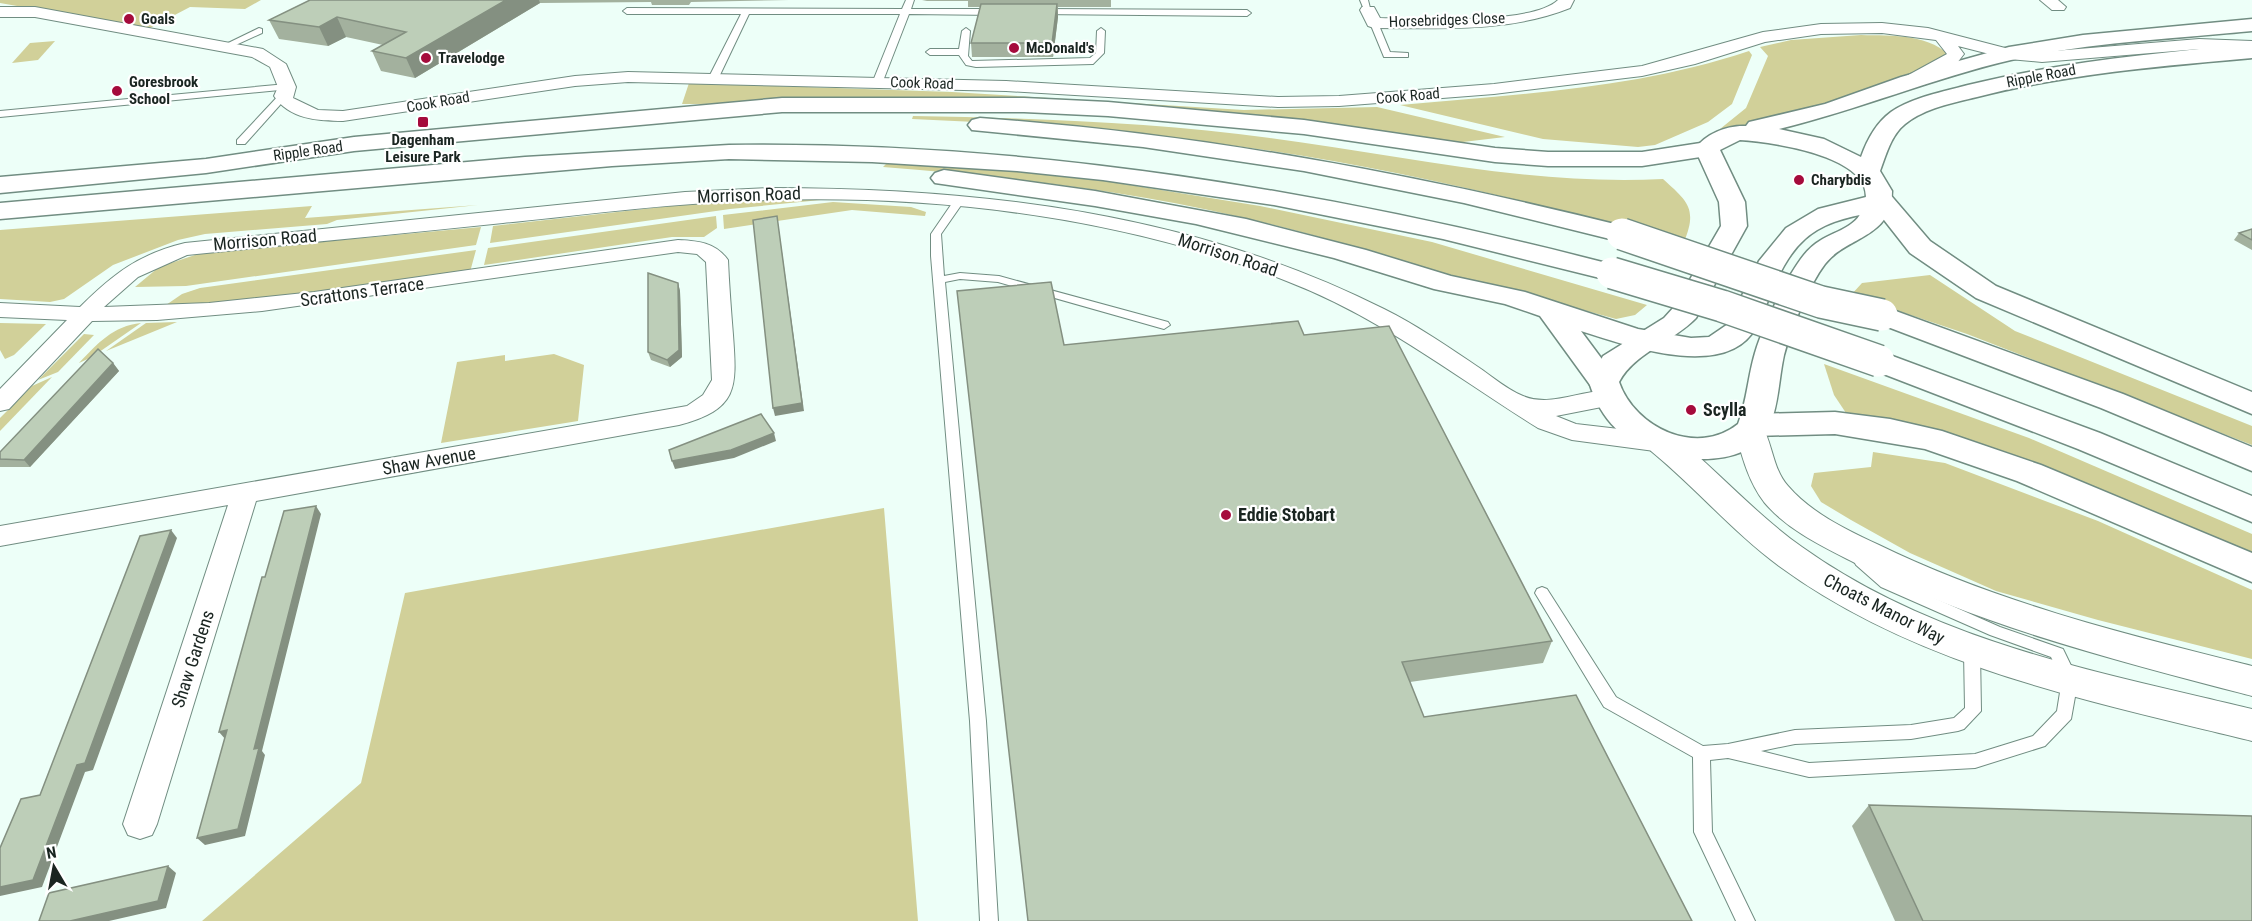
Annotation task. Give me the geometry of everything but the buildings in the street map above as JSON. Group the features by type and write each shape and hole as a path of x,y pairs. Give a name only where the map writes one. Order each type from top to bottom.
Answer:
{"main road":[{"name":"Ripple Road","path":"0,185 206,166 354,144 616,122 782,105 1024,105 1190,115 1304,127 1495,155 1548,159 1642,159 1707,149 1716,141 1779,120 1832,109 1909,82 2009,54 2057,45 2252,25"},
{"name":"Ripple Road","path":"1752,428 1771,350 1808,270 1826,248 1872,218 1876,148 1891,124 1904,115 1935,102 2015,79 2108,64 2252,51"},
{"path":"616,122 789,118 897,120 1001,126 1138,139 1302,162 1412,183 1520,207 1622,234 1821,302 1882,315 2112,401 2252,460"},
{"path":"1738,133 1769,134 1811,142 1832,150 1874,191 1920,248 1986,292 2033,314 2252,404"},
{"path":"1606,390 1614,363 1650,340 1686,312 1734,226 1732,202 1713,166 1707,149"},
{"path":"597,161 701,153 871,154 992,161 1137,175 1295,199 1403,220 1612,273 1722,306 1879,361 2090,441 2252,510"},
{"name":"Ripple Road","path":"0,211 597,161"},
{"path":"597,161 791,168 945,178 1068,193 1288,238 1443,283 1513,298 1552,312 1650,340 1690,346 1724,344 1741,328 1780,247 1790,235 1874,191"},
{"path":"1552,312 1629,425 1662,443 1700,448 1727,446 1752,428 1844,424 1890,430 1931,439 2029,473 2252,568"}],"street":[{"name":"Horsebridges Close","path":"1369,11 1493,20 1546,14 1564,5 1566,0"},
{"name":"Cook Road","path":"0,12 35,12 264,56 277,64 287,102 315,115 343,116 575,81 628,77 878,81 1278,102 1386,99 1642,71 1792,32 1882,28 1907,29 2009,54"},
{"name":"Cook Road","path":"1882,28 1910,24 1954,25 2022,43 2057,45"},
{"name":"Cook Road","path":"1981,33 2009,54"},
{"path":"1909,82 1956,54 1942,37"},
{"name":"Ripple Road","path":"2009,54 2042,57 2199,44 2252,46"},
{"path":"2009,54 2015,79"},
{"name":"Morrison Road","path":"0,403 130,272 164,255 208,245 759,192 892,195 959,201 1099,220 1226,251 1309,283 1377,314 1422,341 1515,404 1547,422 1572,432 1662,443"},
{"name":"Scrattons Terrace","path":"0,310 89,313 190,311 314,300 678,246 703,248 717,260"},
{"name":"Shaw Avenue","path":"0,536 669,419 700,410 717,398 724,380 717,260"},
{"name":"Morrison Road","path":"1515,404 1564,408 1606,390"},
{"path":"1752,428 1766,480 1776,495 1834,537 1903,574 1962,598 2076,636 2252,681"},
{"name":"Choats Manor Way","path":"1662,443 1790,556 1876,609 1920,631 1972,652 2070,680 2252,724"},
{"name":"Shaw Gardens","path":"140,824 245,493"}],"lane":[{"path":"878,81 910,0"},
{"path":"627,11 1009,12"},
{"path":"1369,11 1388,55 1405,55"},
{"path":"714,77 746,12"},
{"path":"1031,12 1247,13"},
{"path":"224,47 259,31"},
{"path":"966,31 964,60 976,64 1093,61 1100,53 1101,31"},
{"path":"930,52 963,52"},
{"path":"0,114 285,92"},
{"path":"241,142 285,92"},
{"path":"959,201 936,234 978,721 989,921"},
{"path":"939,280 968,276 999,279 1164,325"},
{"path":"1728,751 1809,770 1975,761 2038,741 2065,714 2070,680 2057,653 1995,631 1886,583 1834,537"},
{"path":"1542,593 1610,702 1701,753 1728,751 1795,737 1911,732 1958,724 1973,711 1972,652"},
{"path":"1701,753 1703,832 1746,921"}],"shaded area":[{"name":"Goals","path":"0,0 261,0 245,9 190,7 148,29 0,3"},
{"path":"1861,35 1898,36 1923,40 1945,51 1954,60 1839,102 1780,118 1720,129 1746,108 1768,56 1760,47 1791,40"},
{"path":"55,41 38,60 12,63 30,43"},
{"path":"1749,51 1752,55 1732,104 1708,122 1655,145 1638,147 1543,139 1400,105 1620,82 1706,64"},
{"path":"689,83 952,92 1244,110 1377,107 1505,137 1446,144 956,103 682,104"},
{"path":"913,116 1047,120 1181,128 1270,138 1515,174 1614,180 1663,179 1688,206 1690,221 1684,242 1468,189 1305,156 1166,137 1040,126 912,119"},
{"path":"887,163 997,170 1099,180 1260,206 1432,242 1647,305 1635,315 1616,319 1525,294 1513,296 1337,242 1229,214 1131,195 1032,181 883,167"},
{"path":"831,199 730,209 490,243 493,226 706,202"},
{"path":"833,202 911,207 926,212 925,216 852,210 724,229 723,215"},
{"path":"478,205 337,220 327,224 205,234 178,240 113,265 64,299 50,302 0,299 0,230 312,206 305,218"},
{"path":"716,216 717,228 704,237 672,237 484,265 488,248"},
{"path":"481,227 476,245 186,286 135,287 159,267 201,253"},
{"path":"476,250 470,272 280,297 166,305 182,294 200,288"},
{"path":"1930,275 2015,331 2252,426 2252,445 1967,334 1851,295 1862,283"},
{"path":"177,322 106,351 146,323"},
{"path":"0,323 46,324 14,355 5,359 0,350"},
{"path":"141,323 92,357 79,363 114,332"},
{"path":"84,334 94,335 58,372 38,380"},
{"path":"554,354 584,365 578,421 441,443 457,362 505,355 505,361"},
{"path":"1824,364 2029,438 2252,534 2252,564 1852,422 1834,395"},
{"path":"52,377 0,431 0,418 32,386"},
{"path":"1873,452 1945,463 2098,521 2252,590 2252,659 2098,620 1996,591 1910,553 1821,502 1811,486 1814,473 1871,467"},
{"path":"884,508 918,921 202,921 361,783 405,593"}],"place":[{"name":"Goals","path":"129,19"},
{"name":"McDonald's","path":"1014,48"},
{"name":"Travelodge","path":"426,58"},
{"name":"Goresbrook School","path":"117,91"},
{"name":"Dagenham Leisure Park","path":"423,122"},
{"name":"Charybdis","path":"1799,180"},
{"name":"Scylla","path":"1691,410"},
{"name":"Eddie Stobart","path":"1226,515"}]}
